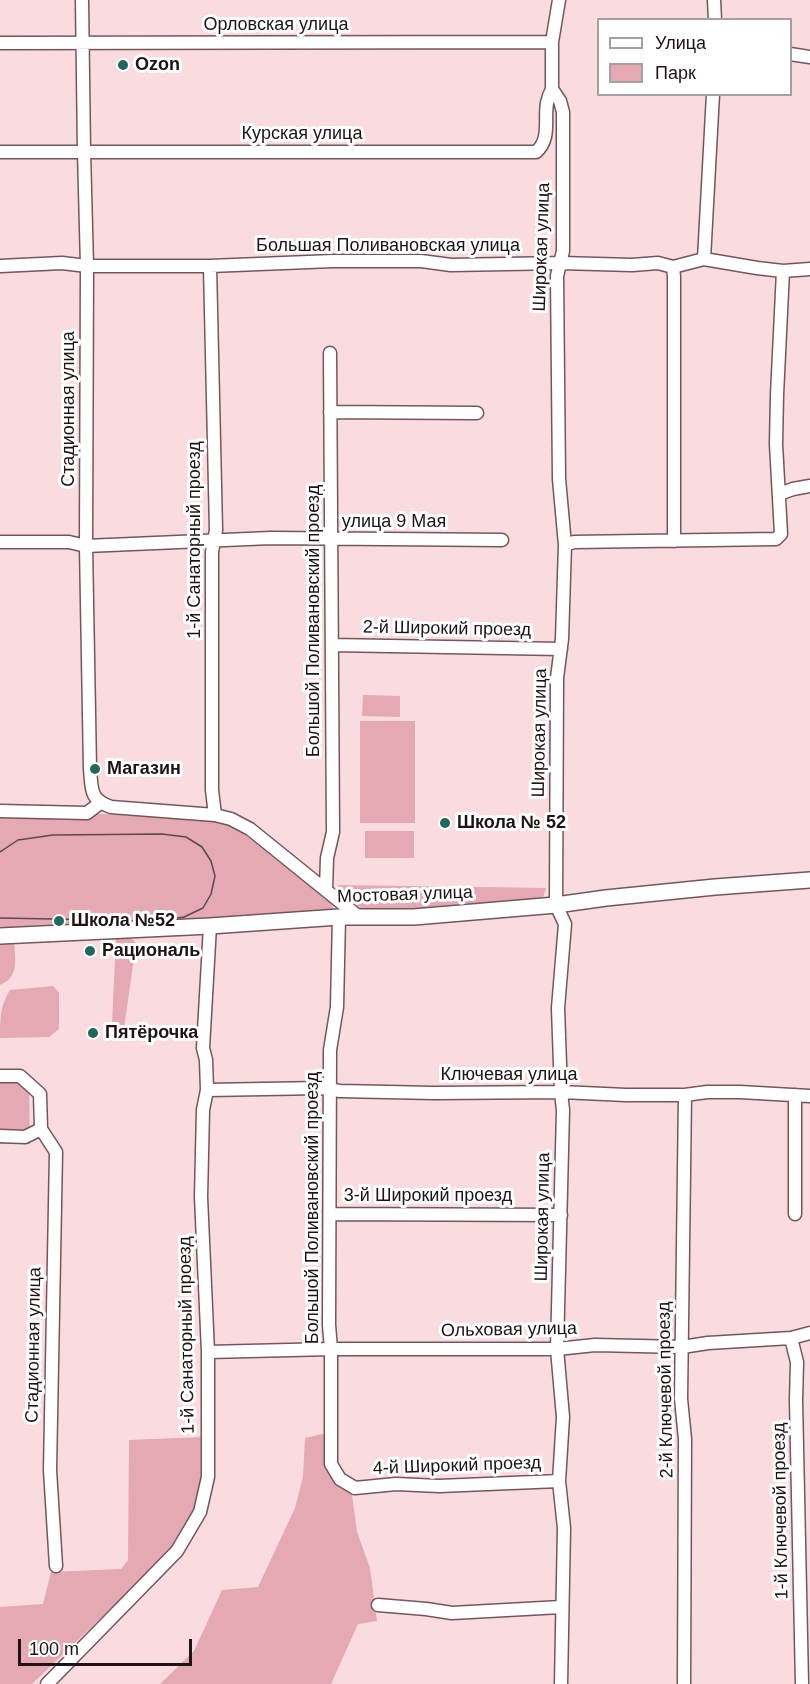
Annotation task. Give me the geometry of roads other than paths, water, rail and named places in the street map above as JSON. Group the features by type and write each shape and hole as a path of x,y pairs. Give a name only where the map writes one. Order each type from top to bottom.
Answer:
{"street":[{"name":"Стадионная улица","path":"82,0 87,266 86,546 90,769 93,795 106,805"},
{"name":"Широкая улица","path":"559,0 552,42 552,88 560,101 563,112 563,251 557,276 559,479 565,544 561,649 557,678 556,905 565,924 558,1008 563,1110 557,1349 563,1417 559,1481 564,1528 561,1684"},
{"path":"714,0 715,18"},
{"name":"Орловская улица","path":"0,44 552,42"},
{"path":"792,54 810,57"},
{"name":"Курская улица","path":"0,152 536,152 543,144 546,135 547,103 552,88"},
{"path":"704,259 713,96"},
{"name":"Большая Поливановская улица","path":"0,266 62,263 87,266 210,266 333,261 421,261 451,266 658,263 673,267 704,259 783,271 810,268"},
{"name":"1-й Санаторный проезд","path":"210,266 216,530 212,552 212,778 215,815"},
{"path":"673,267 674,541"},
{"path":"565,544 776,539 780,536 776,424 783,271"},
{"name":"Большой Поливановский проезд","path":"326,889 327,858 333,832 330,353"},
{"path":"330,412 477,413"},
{"path":"779,494 810,486"},
{"name":"улица 9 Мая","path":"0,542 69,542 86,546 271,538 502,540"},
{"name":"2-й Широкий проезд","path":"332,645 561,649"},
{"path":"0,811 87,813 106,805 215,815 231,819 250,829 359,917"},
{"name":"Мостовая улица","path":"0,936 339,917 414,917 556,905 715,886 810,880"},
{"name":"Большой Поливановский проезд","path":"339,917 337,1007 330,1050 331,1464 340,1479 355,1488"},
{"name":"1-й Санаторный проезд","path":"47,1684 177,1551 200,1512 208,1478 208,1352 201,1197 203,1110 207,1090 206,1060 203,1048 210,926"},
{"path":"0,1076 20,1076 40,1094 41,1129 25,1137 0,1136"},
{"name":"Ключевая улица","path":"207,1090 321,1088 340,1091 422,1093 561,1092 626,1095 740,1092 810,1096"},
{"name":"2-й Ключевой проезд","path":"684,1684 685,1439 681,1399 686,1095"},
{"path":"795,1095 795,1214"},
{"name":"Стадионная улица","path":"41,1129 56,1152 50,1470 56,1566"},
{"name":"3-й Широкий проезд","path":"330,1214 561,1215"},
{"name":"Ольховая улица","path":"208,1352 331,1349 557,1349 595,1345 682,1347 708,1343 791,1338 810,1333"},
{"name":"1-й Ключевой проезд","path":"791,1338 797,1362 802,1684"},
{"name":"4-й Широкий проезд","path":"355,1488 396,1484 439,1486 559,1481"},
{"path":"378,1605 452,1613 561,1607"}],"tram line":[{"path":"0,852 18,840 53,835 162,834 186,837 202,847 211,861 215,876 211,894 203,908 184,917 155,921 0,918"}],"place":[{"name":"Ozon","path":"123,65"},
{"name":"Магазин","path":"95,769"},
{"name":"Школа № 52","path":"445,823"},
{"name":"Школа №52","path":"59,921"},
{"name":"Рациональ","path":"90,951"},
{"name":"Пятёрочка","path":"93,1033"}]}
